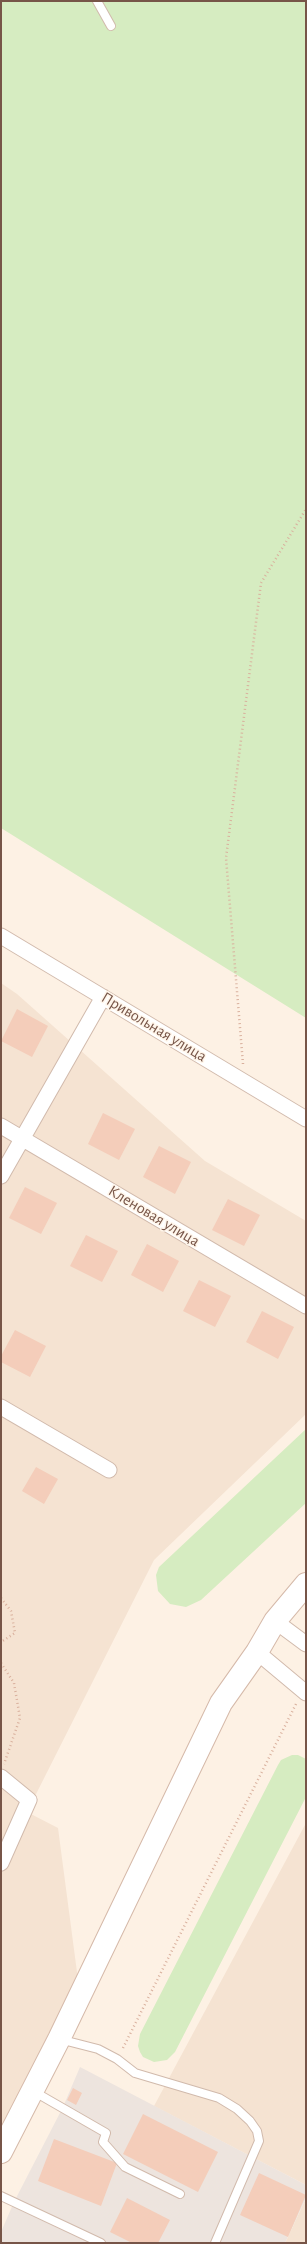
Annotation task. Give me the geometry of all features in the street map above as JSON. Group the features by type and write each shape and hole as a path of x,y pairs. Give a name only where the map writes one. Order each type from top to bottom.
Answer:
{"street":[{"name":"Привольная улица","path":"1,936 306,1119"},
{"path":"1,1176 103,997"},
{"name":"Кленовая улица","path":"1,1126 306,1306"},
{"path":"1,1407 109,1470"},
{"path":"1,2152 8,2122 32,2091 59,2039 221,1703 275,1621 306,1584"},
{"path":"275,1621 306,1644"},
{"path":"256,1652 305,1691"},
{"path":"1,1863 30,1800 2,1772"}],"lane":[{"path":"97,1 111,26"},
{"path":"59,2039 98,2049 117,2059 135,2073 219,2098 237,2109 256,2131 259,2141 215,2243"},
{"path":"32,2091 106,2133 103,2142 125,2167 180,2194"},
{"path":"1,2196 101,2243"}],"path":[{"path":"244,1081 226,858 261,583 306,509"},
{"path":"1,1598 11,1611 15,1633 1,1642"},
{"path":"1,1663 14,1683 20,1718 2,1772"},
{"path":"117,2059 305,1691"}],"shaded area":[{"path":"1,983 17,994 205,1161 306,1221 306,1414 154,1560 27,1812 58,1828 80,1995 1,2154"},
{"path":"306,1823 306,2185 154,2106"},
{"path":"80,2067 306,2185 306,2198 285,2243 1,2243 1,2232 14,2202 63,2107"},
{"path":"306,2198 306,2243 285,2243 288,2237"}],"green space":[{"path":"1,1 306,1 306,1018 1,828"},
{"path":"306,1429 306,1503 201,1600 186,1607 170,1604 158,1591 156,1575 159,1567"},
{"path":"292,1755 298,1755 306,1759 306,1797 175,2052 167,2060 154,2062 143,2057 138,2046 140,2034 278,1765 281,1760"}],"building":[{"path":"17,1009 48,1026 32,1057 1,1041"},
{"path":"103,1113 135,1129 119,1160 88,1144"},
{"path":"159,1146 191,1162 175,1194 143,1177"},
{"path":"25,1187 57,1203 41,1234 9,1218"},
{"path":"228,1199 260,1215 244,1246 212,1230"},
{"path":"86,1235 118,1251 102,1282 70,1266"},
{"path":"147,1244 179,1261 163,1292 131,1275"},
{"path":"199,1280 231,1296 215,1327 183,1311"},
{"path":"262,1311 294,1327 278,1359 246,1342"},
{"path":"15,1330 46,1346 30,1377 1,1362 1,1356"},
{"path":"36,1467 58,1479 44,1504 22,1491"},
{"path":"73,2088 82,2093 76,2105 67,2100"},
{"path":"143,2114 218,2152 198,2192 123,2154"},
{"path":"54,2139 117,2163 101,2206 38,2181"},
{"path":"259,2173 306,2195 288,2237 240,2215"},
{"path":"127,2198 170,2220 158,2243 132,2243 110,2232"}]}
